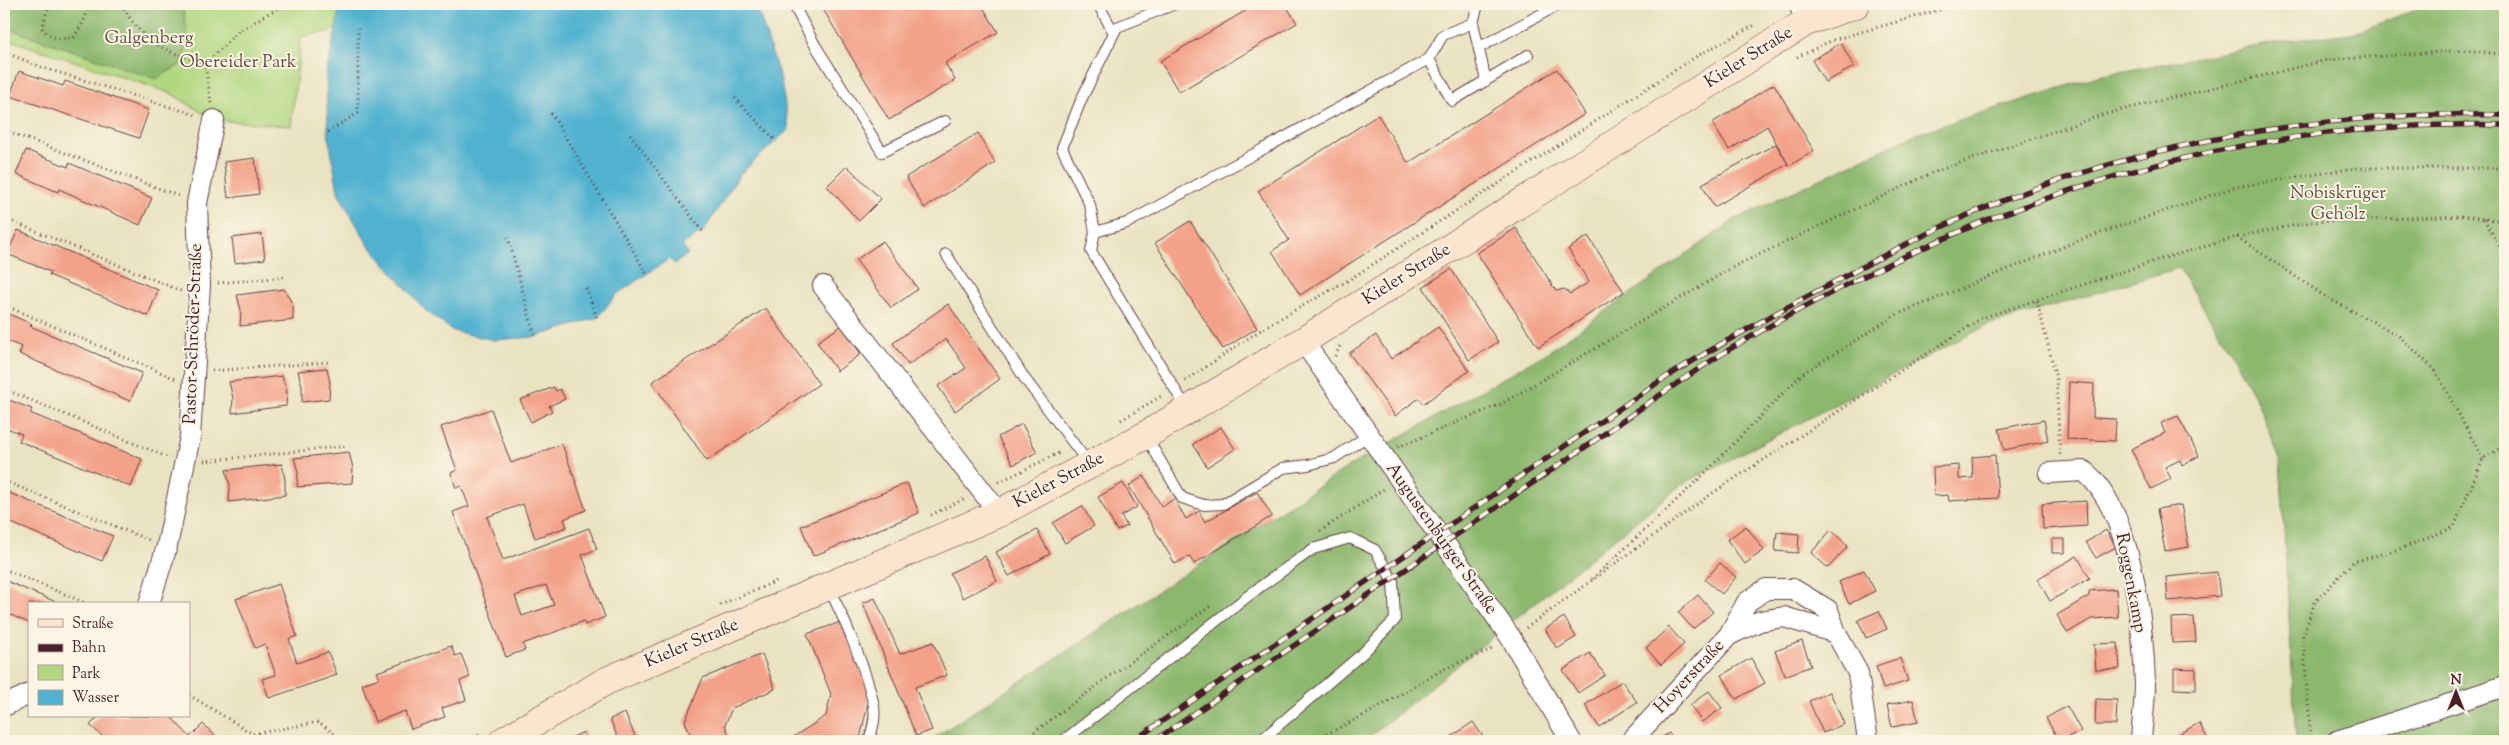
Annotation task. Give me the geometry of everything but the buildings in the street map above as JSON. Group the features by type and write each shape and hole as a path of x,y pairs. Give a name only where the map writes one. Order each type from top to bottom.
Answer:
{"main road":[{"name":"Kieler Straße","path":"493,736 606,681 999,513 1082,455 1146,435 1180,399 1303,342 1802,13 1856,4"}],"street":[{"name":"Pastor-Schröder-Straße","path":"150,602 167,546 190,437 199,292 198,203 214,120"},
{"name":"Kieler Straße","path":"823,286 999,513"},
{"name":"Augustenburger Straße","path":"1303,342 1511,638 1571,741"},
{"name":"Roggenkamp","path":"2055,472 2084,471 2097,482 2108,498 2117,520 2128,559 2140,616 2145,686 2141,741"},
{"name":"Hoyerstraße","path":"1631,741 1729,635 1747,602 1766,588 1794,589 1828,610 1836,633 1858,673 1868,741"},
{"name":"Hoyerstraße","path":"1729,635 1760,622 1784,617 1836,633"},
{"path":"2338,741 2505,686"},
{"path":"4,705 28,694"}],"lane":[{"path":"793,4 814,45 882,152 945,121"},
{"path":"1098,4 1114,32"},
{"path":"1175,4 1117,27 1082,98 1062,148 1090,206 1095,232 1091,251 1180,399"},
{"path":"1478,4 1474,23 1486,80"},
{"path":"1480,47 1560,4"},
{"path":"1095,232 1127,223 1429,59 1443,35 1474,23"},
{"path":"1429,59 1452,101 1528,55"},
{"path":"946,254 1025,379 1082,455"},
{"path":"1146,435 1182,498 1204,505 1223,504 1282,468 1308,465 1334,458 1369,435"},
{"path":"1063,741 1257,589 1313,549 1350,538 1375,550 1394,581 1395,620 1363,653 1260,741"},
{"path":"827,586 860,665 874,708 874,724 869,741"}],"path":[{"path":"4,9 11,7 11,4"},
{"path":"49,4 42,28 48,36 64,39 74,37 84,21 89,4"},
{"path":"122,4 141,34 163,50 205,64"},
{"path":"205,64 238,32 267,14 290,4"},
{"path":"1114,425 1180,399 1265,327 1347,281 1698,56 1763,22"},
{"path":"328,132 358,113 358,28"},
{"path":"1382,454 1501,404 1734,266 1934,172 2105,114 2327,60 2468,50 2505,55"},
{"path":"4,52 44,68 214,120 205,64"},
{"path":"735,98 776,141"},
{"path":"551,112 648,274"},
{"path":"4,130 198,203"},
{"path":"630,134 703,232"},
{"path":"1580,590 1696,482 1803,374 1898,314 2080,240 2235,187 2355,168 2505,168"},
{"path":"1313,741 1372,711 1444,669 1489,652 1580,590 1714,492 1982,318 2161,258 2237,237 2311,222 2461,216 2505,221"},
{"path":"4,218 199,292 286,277"},
{"path":"2483,219 2505,256"},
{"path":"508,237 535,337"},
{"path":"2237,237 2326,297 2398,335 2435,370 2484,459"},
{"path":"586,288 597,318"},
{"path":"2037,301 2056,377 2055,472"},
{"path":"4,306 194,379 330,362"},
{"path":"4,389 184,464 348,446"},
{"path":"2311,741 2303,636 2315,602 2353,562 2403,548 2454,527 2484,459 2505,445"},
{"path":"922,519 982,491 1082,455"},
{"path":"4,481 167,546"},
{"path":"4,569 83,602"},
{"path":"716,607 788,576"},
{"path":"1022,741 1162,638 1208,606 1216,603"},
{"path":"190,696 253,734 319,722 343,741"},
{"path":"470,741 493,736"}],"green space":[{"name":"Obereider Park","path":"4,4 340,4 336,30 301,37 291,126 214,120 170,93 4,38"},
{"name":"Galgenberg","path":"4,4 182,4 189,42 180,65 156,79 4,27"},
{"name":"Nobiskrüger Gehölz","path":"2429,4 2493,4 2505,6 2505,741 2296,741 2280,459 2258,404 2226,344 2179,268 1988,325 1681,485 1364,741 929,741 1348,467 1545,354 1736,219 1915,134 2098,76 2274,43 2358,32"}],"water":[{"path":"340,4 756,4 781,81 789,129 740,174 703,232 682,245 688,254 675,264 669,259 617,294 597,318 535,337 494,340 453,331 426,311 367,243 338,192 328,132 326,75"}],"railway":[{"path":"1133,741 1660,381 1786,308 1956,220 2038,188 2103,167 2168,149 2235,135 2302,125 2370,118 2437,115 2505,115"},
{"path":"1154,741 1702,366 1797,311 1917,251 1985,221 2098,181 2212,152 2270,141 2329,133 2446,125 2505,125"}]}
